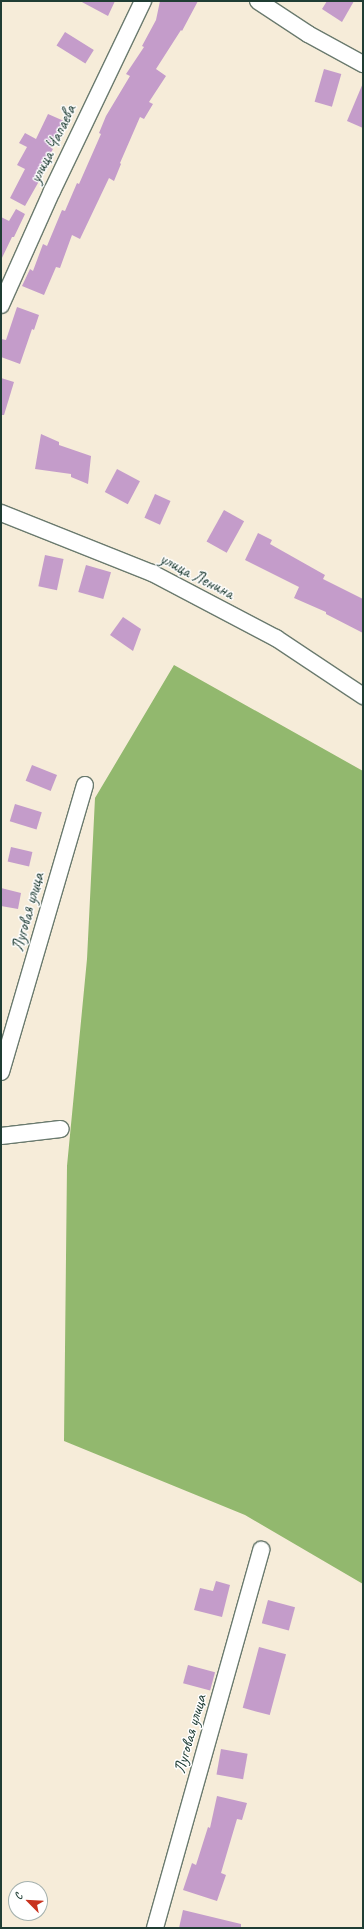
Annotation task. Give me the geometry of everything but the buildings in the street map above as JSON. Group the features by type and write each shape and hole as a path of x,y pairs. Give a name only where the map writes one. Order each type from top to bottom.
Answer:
{"street":[{"name":"улица Чапаева","path":"1,305 52,191 143,1"},
{"path":"258,1 308,34 363,64"},
{"name":"улица Ленина","path":"1,513 152,573 276,638 363,696"},
{"name":"Луговая улица","path":"1,1072 85,785"},
{"path":"1,1136 61,1129"},
{"name":"Луговая улица","path":"154,1928 261,1550"}],"green space":[{"path":"174,665 363,771 363,1584 245,1515 64,1441 67,1166 87,959 95,798"}]}
